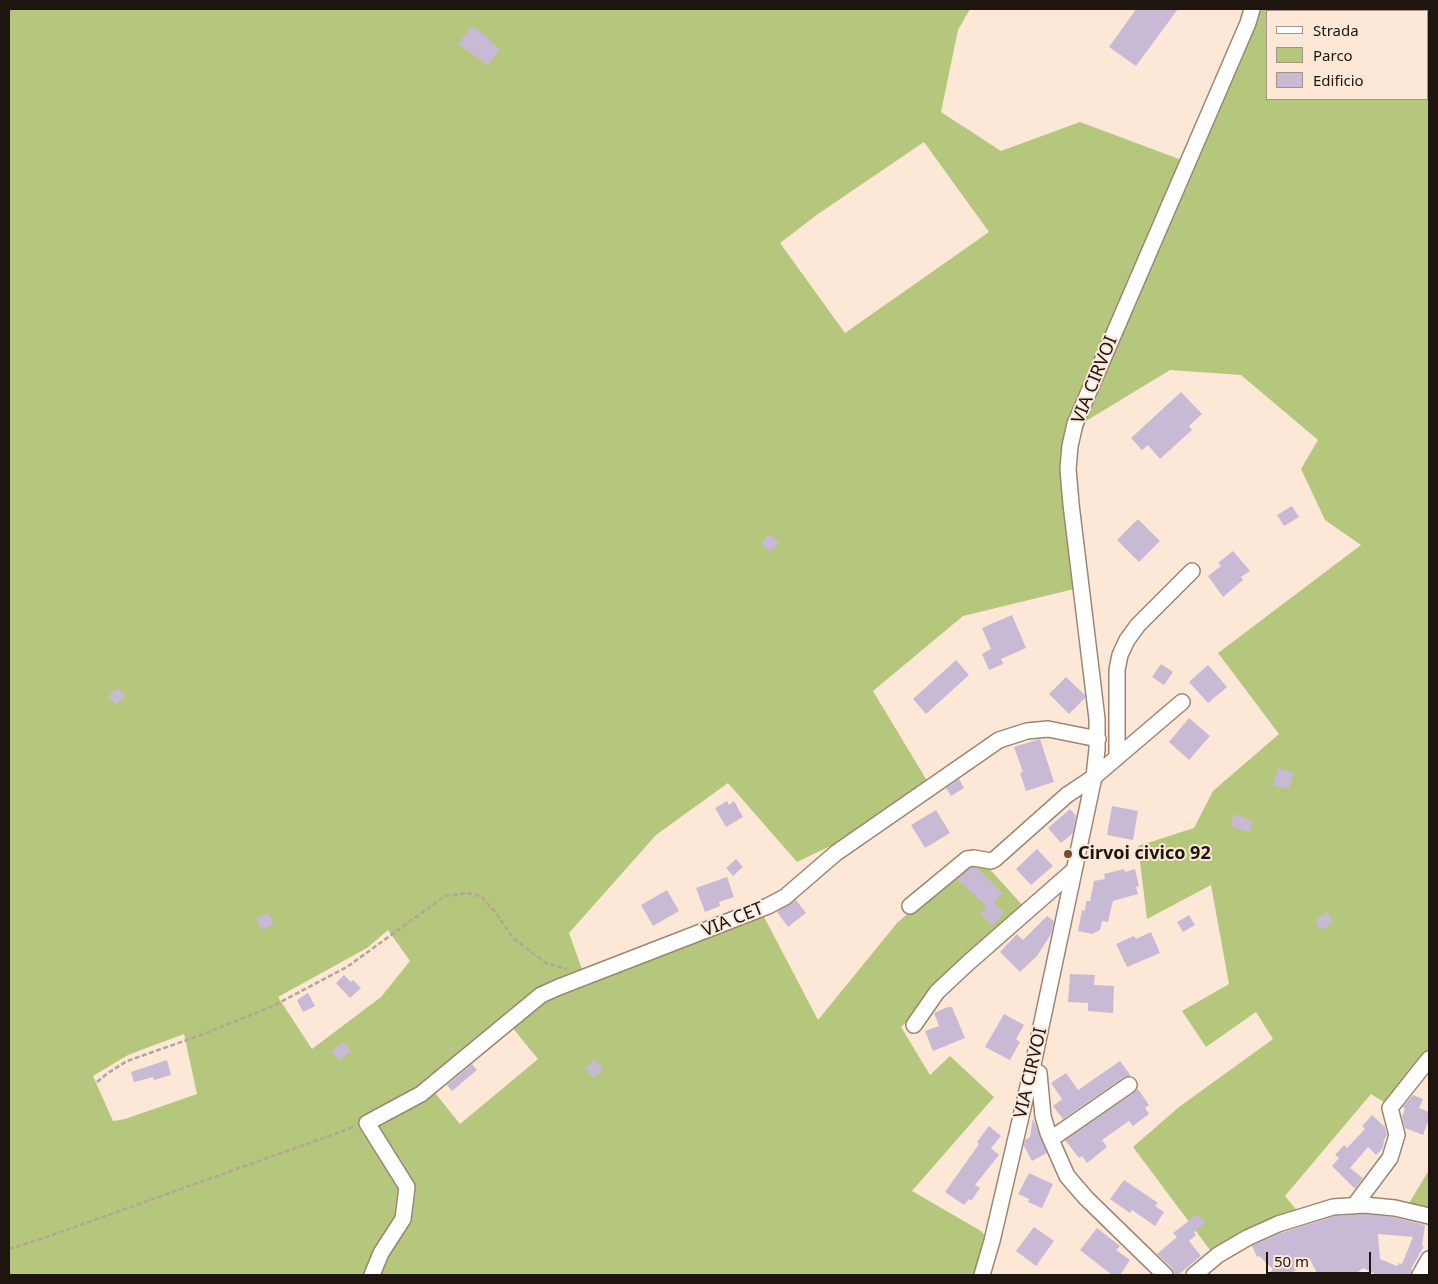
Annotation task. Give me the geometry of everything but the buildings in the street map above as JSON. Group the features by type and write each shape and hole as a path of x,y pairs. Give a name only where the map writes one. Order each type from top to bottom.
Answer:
{"street":[{"name":"VIA CIRVOI","path":"982,1275 992,1241 1032,1069 1094,777 1098,740 1093,682 1071,504 1068,469 1070,446 1075,424 1218,95 1252,9"},
{"path":"1117,758 1117,670 1120,656 1127,640 1138,625 1192,571"},
{"path":"910,906 967,859 974,858 991,861 995,859 1067,795 1094,777 1182,702"},
{"name":"VIA CET","path":"367,1123 421,1094 541,996 768,906 785,897 836,853 999,740 1027,731 1048,729 1098,740"},
{"path":"914,1025 937,992 1074,870"},
{"path":"1354,1206 1390,1158 1397,1135 1390,1108 1429,1059"},
{"path":"1032,1069 1040,1073 1043,1116 1050,1139 1067,1176 1086,1198 1165,1275"},
{"path":"1050,1139 1129,1085"},
{"path":"367,1123 407,1187 403,1219 381,1253 372,1275"},
{"path":"1194,1275 1232,1246 1278,1224 1333,1207 1364,1205 1395,1208 1429,1216"},
{"path":"1420,1275 1429,1259"}],"path":[{"path":"97,1082 108,1073 128,1062 202,1035 272,1006 347,967 446,896 467,893 481,896 496,913 513,938 546,962 590,975"},
{"path":"9,1249 367,1123"}],"green space":[{"path":"9,9 970,9 958,30 941,112 1001,151 1080,122 1195,165 1254,28 1258,9 1429,9 1429,1064 1395,1109 1371,1094 1285,1196 1303,1218 1216,1258 1133,1147 1179,1107 1273,1039 1256,1012 1206,1047 1182,1011 1229,984 1211,885 1147,919 1138,846 1194,828 1213,791 1279,734 1218,653 1361,545 1325,520 1301,469 1318,440 1241,375 1170,370 1086,421 1062,491 1074,589 963,616 873,691 932,789 891,817 797,862 728,783 656,835 569,933 587,983 763,915 818,1020 897,923 976,854 1025,908 901,1027 930,1075 950,1056 994,1097 912,1191 981,1231 998,1248 988,1275 9,1275","holes":["924,142 989,232 845,333 780,243 818,214","388,930 410,961 381,997 312,1049 278,997 367,948","511,1026 538,1059 460,1124 427,1083","184,1034 197,1094 125,1119 113,1121 93,1076 128,1055"]},
{"path":"1429,1170 1429,1213 1408,1205"}],"place":[{"name":"Cirvoi civico 92","path":"1068,854"}]}
